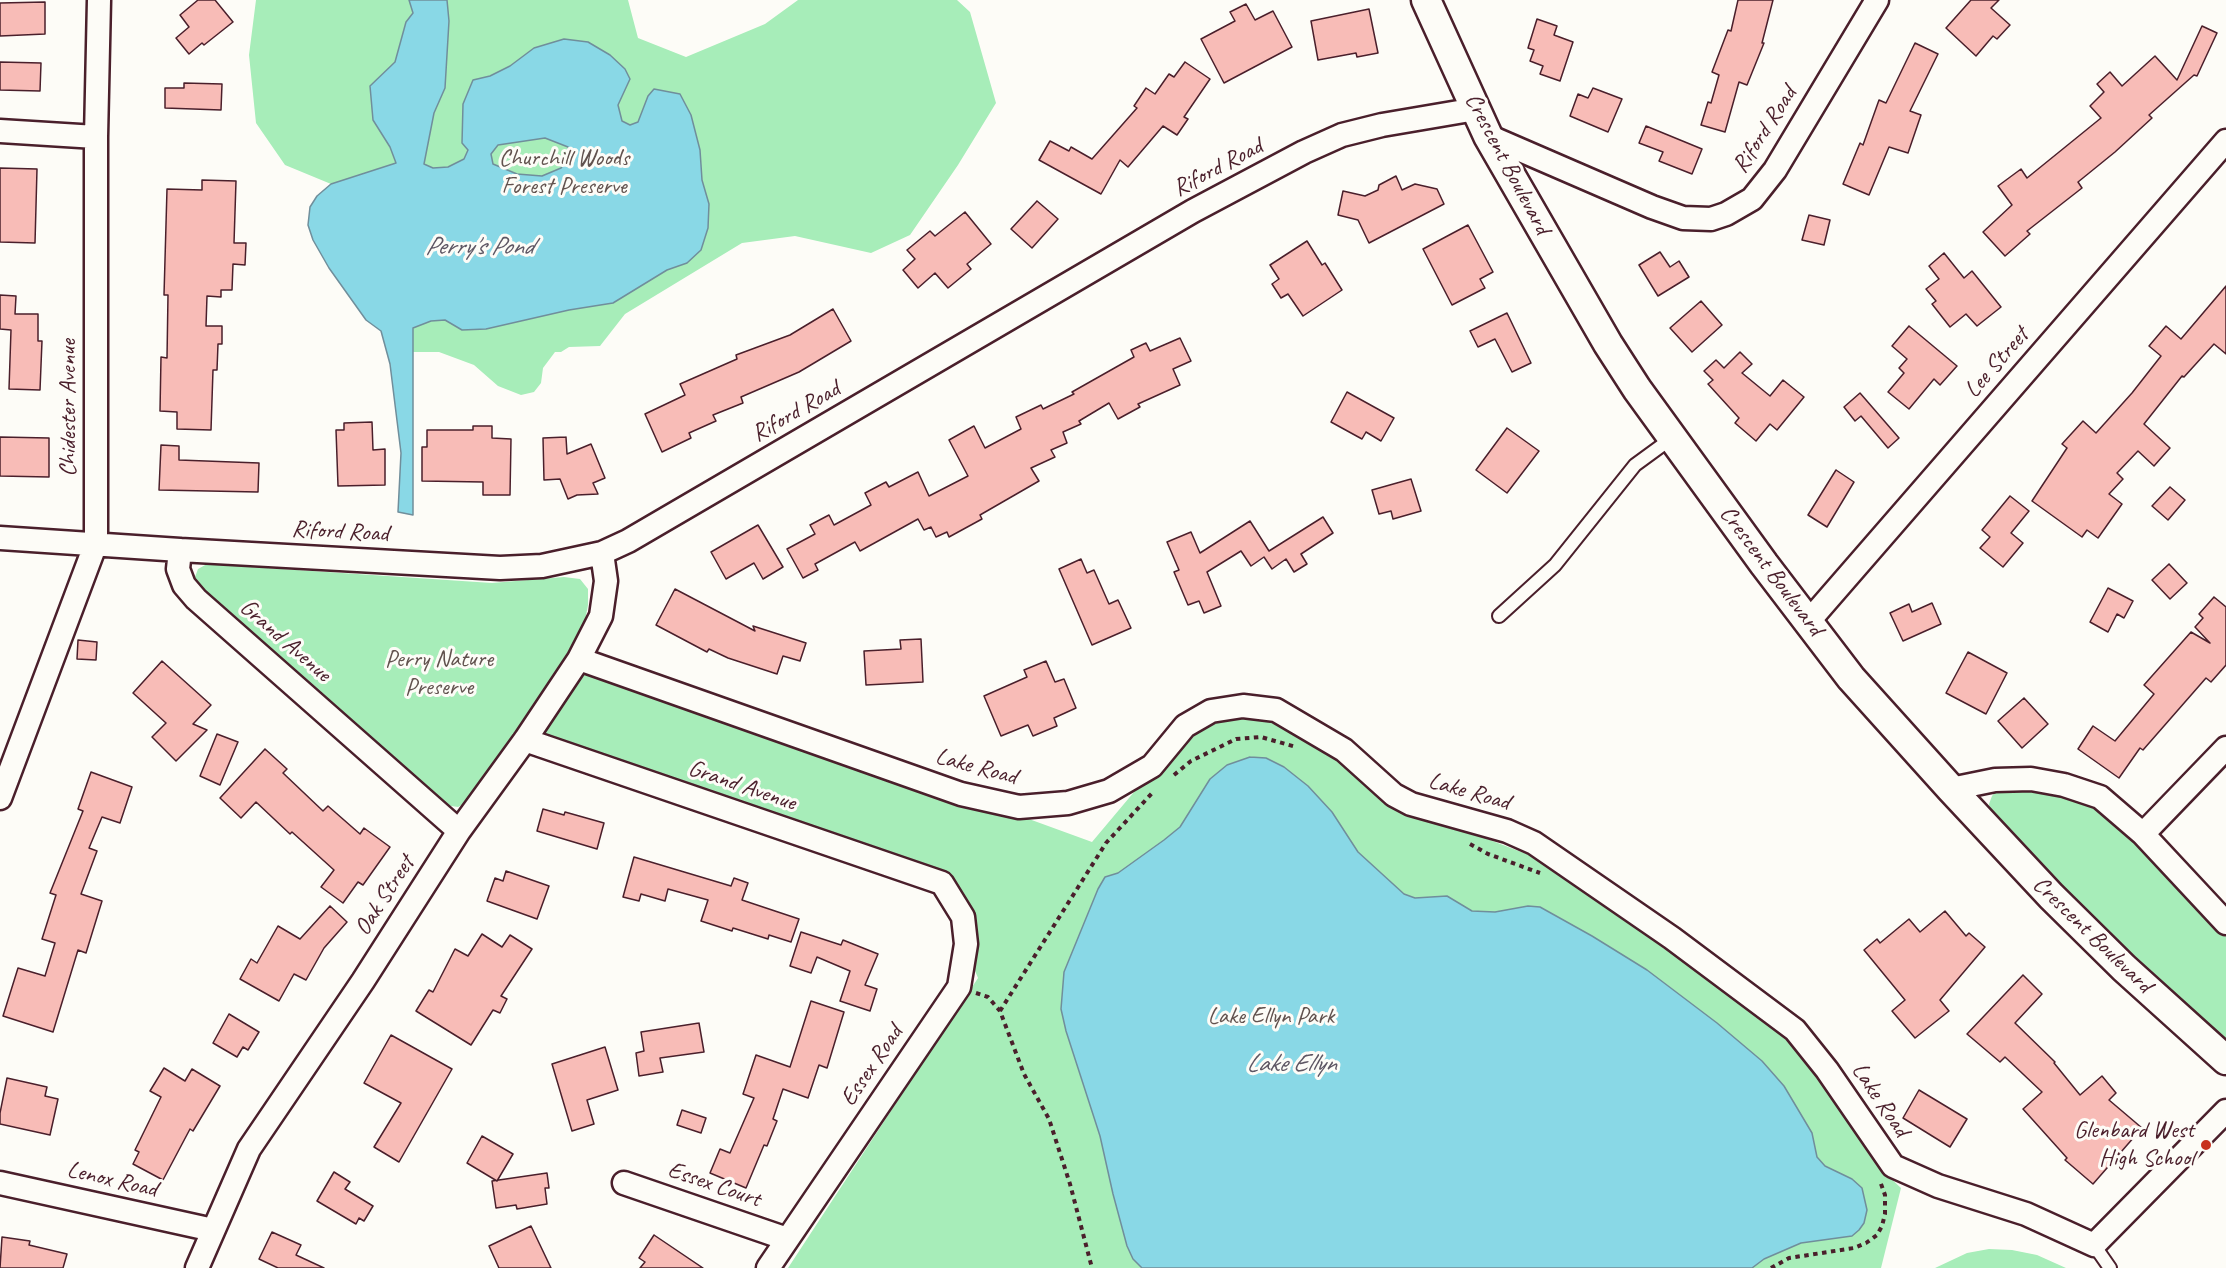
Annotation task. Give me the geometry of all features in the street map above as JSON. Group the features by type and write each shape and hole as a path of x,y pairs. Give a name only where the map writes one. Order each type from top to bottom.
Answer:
{"street":[{"name":"Chidester Avenue","path":"0,798 96,543 96,136 99,0"},
{"name":"Crescent Boulevard","path":"1426,0 1488,136 1608,344 1672,438 1757,555 1851,678 1951,789 2051,896 2124,969 2226,1060"},
{"name":"Riford Road","path":"1488,136 1652,207 1683,218 1711,219 1726,214 1752,199 1775,170 1877,0"},
{"name":"Riford Road","path":"0,537 180,550 500,568 542,566 602,553 628,541 1193,212 1304,152 1342,135 1382,125 1476,109"},
{"path":"0,131 96,136"},
{"name":"Lee Street","path":"1809,621 2226,141"},
{"name":"Grand Avenue","path":"180,550 178,569 184,585 196,599 459,831"},
{"name":"Oak Street","path":"197,1268 249,1149 363,981 459,831 525,740 579,659 601,616 606,581 602,553"},
{"name":"Lake Road","path":"579,659 961,794 1020,807 1068,802 1109,790 1152,766 1185,726 1211,711 1244,706 1276,710 1344,750 1394,795 1411,804 1507,831 1534,843 1672,938 1795,1030 1827,1070 1893,1166 1938,1186 2026,1214 2094,1245"},
{"name":"Grand Avenue","path":"525,740 942,883"},
{"path":"2143,834 2226,748"},
{"path":"1951,789 1995,780 2031,779 2064,785 2100,797 2143,834 2226,923"},
{"name":"Essex Road","path":"768,1268 959,987 966,944 963,917 942,883"},
{"path":"2094,1245 2226,1111"},
{"name":"Lenox Road","path":"0,1183 213,1230"},
{"name":"Essex Court","path":"624,1183 787,1239"}],"lane":[{"path":"1499,616 1555,564 1635,465 1672,438"},
{"path":"2094,1245 2110,1268"}],"path":[{"path":"1167,780 1191,761 1236,739 1261,737 1299,748"},
{"path":"1000,1011 1106,843 1159,786"},
{"path":"1463,839 1488,854 1543,874"},
{"path":"959,987 988,997 1000,1011 1024,1074 1049,1119 1070,1184 1092,1268"},
{"path":"1771,1268 1789,1258 1854,1248 1877,1235 1885,1214 1885,1195 1877,1173"}],"green space":[{"path":"256,0 409,0 413,13 406,22 395,62 370,86 373,120 397,163 331,184 285,165 256,123 249,55"},
{"name":"Churchill Woods Forest Preserve","path":"431,0 628,0 638,38 686,57 765,24 798,0 957,0 970,12 996,103 958,165 910,235 871,253 795,236 742,243 625,314 600,346 569,347 561,352 555,352 543,368 541,383 534,392 521,395 498,386 474,365 439,352 408,352"},
{"name":"Lake Ellyn Park","path":"207,564 492,583 564,577 580,579 588,589 588,605 584,626 568,651 1092,842 1134,792 1167,762 1189,737 1211,722 1236,717 1261,717 1298,734 1400,802 1443,822 1550,863 1791,1038 1849,1117 1885,1173 1901,1188 1881,1268 788,1268 978,978 956,925 933,888 508,742 469,801 458,807 445,805 199,588 195,577 198,569"},
{"path":"2005,789 2069,795 2090,804 2146,850 2226,937 2226,1045 2143,970 1990,814 1989,804 1992,796 1996,791"},
{"path":"1989,1249 2012,1250 2037,1255 2066,1268 1935,1268 1967,1253"}],"water":[{"name":"Perry's Pond","path":"409,0 447,0 449,21 445,88 434,113 424,164 433,168 448,167 464,159 468,150 462,143 463,104 473,80 490,76 510,66 534,48 564,39 588,42 610,55 625,69 630,79 618,105 622,121 630,125 638,122 648,96 654,89 680,94 691,115 700,150 702,180 709,204 708,228 701,250 687,263 667,270 613,303 569,310 486,329 462,330 445,320 431,321 413,328 413,515 398,512 401,453 390,364 381,331 366,320 329,268 313,240 308,225 310,207 317,196 331,184 396,163 390,147 373,120 370,86 395,62 406,22 413,13","holes":["545,138 568,147 569,157 561,168 542,176 517,174 493,164 491,154 498,145"]},
{"name":"Lake Ellyn","path":"1250,757 1266,758 1284,767 1308,786 1332,812 1358,852 1404,894 1415,898 1447,896 1472,911 1495,912 1528,906 1540,907 1647,970 1717,1023 1762,1061 1784,1086 1812,1133 1817,1157 1825,1166 1852,1179 1862,1188 1867,1210 1864,1223 1859,1230 1852,1236 1801,1243 1764,1259 1752,1268 1142,1268 1133,1259 1127,1246 1100,1136 1066,1031 1061,1009 1064,972 1105,877 1118,873 1180,827 1210,779 1227,765"}],"building":[{"path":"198,0 215,0 233,22 189,54 176,38 189,27 180,15"},
{"path":"1738,0 1773,0 1762,43 1764,43 1747,85 1739,82 1725,132 1701,125 1708,102 1711,103 1719,75 1712,72 1728,30 1731,31"},
{"path":"1971,0 1999,0 1991,8 2010,25 1997,39 1993,36 1976,56 1946,28"},
{"path":"45,2 45,34 0,36 0,3"},
{"path":"1246,4 1255,20 1273,11 1292,47 1224,83 1201,39 1235,21 1230,12"},
{"path":"1369,9 1378,53 1357,57 1356,53 1318,60 1311,21"},
{"path":"1537,19 1557,26 1554,35 1573,42 1560,81 1540,74 1543,66 1530,61 1534,50 1528,48"},
{"path":"2202,26 2217,33 2197,76 2194,75 2149,115 2152,118 2078,182 2082,188 2027,231 2030,234 2005,256 1983,232 2012,205 1998,186 2021,169 2027,178 2101,118 2090,106 2104,92 2097,84 2110,72 2122,86 2155,56 2177,80"},
{"path":"1915,43 1938,54 1910,111 1921,115 1908,153 1889,147 1869,195 1843,184 1860,143 1863,145 1879,100 1886,103"},
{"path":"0,62 41,63 40,91 0,90"},
{"path":"1185,62 1210,79 1184,117 1188,119 1177,135 1163,126 1128,167 1120,160 1101,194 1039,160 1050,141 1069,151 1071,147 1092,159 1137,108 1134,106 1146,88 1155,94 1169,74 1174,77"},
{"path":"184,83 222,84 221,110 165,108 165,88 184,88"},
{"path":"1593,88 1622,99 1608,132 1570,116 1578,94 1588,98"},
{"path":"1646,126 1702,149 1692,174 1659,161 1663,152 1639,143"},
{"path":"0,168 37,169 35,243 0,242"},
{"path":"1396,176 1402,190 1415,184 1437,189 1444,204 1369,243 1358,220 1338,215 1343,191 1365,196 1378,190 1379,185"},
{"path":"202,180 236,181 234,243 246,243 245,265 233,264 232,290 221,290 221,297 207,296 206,326 222,326 222,344 218,344 217,370 213,370 211,430 177,429 177,412 160,411 161,357 167,358 168,295 164,295 167,189 202,190"},
{"path":"1037,201 1058,219 1032,248 1011,229"},
{"path":"965,212 991,244 967,264 971,269 948,288 935,273 918,288 903,270 915,259 907,250 930,231 935,236"},
{"path":"1809,215 1830,220 1824,245 1802,240"},
{"path":"1468,225 1493,272 1480,279 1485,288 1452,305 1423,249"},
{"path":"1307,241 1322,265 1325,263 1342,290 1303,316 1288,294 1281,298 1272,284 1279,279 1270,265"},
{"path":"1660,252 1670,267 1679,261 1689,277 1658,296 1639,265"},
{"path":"1944,253 1964,278 1972,271 2001,307 1977,326 1966,314 1950,327 1932,304 1936,301 1926,289 1939,279 1929,266"},
{"path":"2226,286 2226,354 2214,344 2184,377 2182,376 2144,424 2170,448 2154,466 2138,451 2117,473 2123,479 2109,494 2122,504 2098,538 2087,530 2082,537 2032,501 2067,448 2062,444 2083,421 2096,433 2161,356 2149,346 2166,326 2181,339"},
{"path":"0,295 16,296 15,314 38,314 38,341 42,341 40,390 9,389 11,330 0,329"},
{"path":"1701,301 1722,325 1692,352 1670,328"},
{"path":"833,309 851,341 799,372 741,397 743,403 713,415 716,421 689,433 691,438 662,452 645,414 685,395 680,384 737,359 736,355 790,335"},
{"path":"1507,313 1531,363 1512,372 1495,339 1478,347 1470,331"},
{"path":"1909,326 1957,366 1940,385 1934,379 1909,409 1888,392 1904,373 1899,368 1907,359 1892,346"},
{"path":"1180,338 1191,361 1173,369 1180,385 1138,404 1140,407 1118,419 1109,403 1079,421 1081,424 1063,432 1067,443 1051,450 1055,457 1031,468 1039,481 980,515 982,519 949,537 947,532 936,537 931,527 924,530 918,519 860,551 855,542 815,564 818,570 803,578 787,549 815,534 810,525 829,515 834,525 871,505 865,493 886,482 889,487 918,472 929,496 968,476 949,440 974,426 985,448 1021,429 1016,417 1041,405 1043,409 1074,394 1072,392 1134,357 1131,350 1146,343 1150,351"},
{"path":"1740,352 1752,364 1742,373 1770,396 1783,380 1804,397 1777,430 1770,424 1756,441 1735,423 1739,418 1708,384 1713,380 1704,371 1716,360 1724,368"},
{"path":"1347,392 1394,418 1381,441 1366,432 1362,439 1331,422"},
{"path":"1860,393 1899,438 1888,448 1861,416 1855,421 1844,407"},
{"path":"372,422 373,450 385,449 385,485 338,486 336,430 344,430 344,423"},
{"path":"473,426 492,426 492,438 511,439 510,495 483,495 483,482 422,481 422,447 427,447 427,430 473,430"},
{"path":"1507,428 1539,451 1507,493 1476,470"},
{"path":"0,437 49,438 49,477 0,476"},
{"path":"566,437 567,454 591,444 605,478 593,483 598,494 577,495 568,499 560,479 544,480 543,438"},
{"path":"161,445 179,446 179,460 259,463 258,492 159,490"},
{"path":"1836,470 1854,482 1827,527 1808,515"},
{"path":"1411,479 1421,511 1393,519 1391,511 1379,514 1372,490"},
{"path":"2170,487 2185,500 2168,520 2152,506"},
{"path":"2010,496 2029,511 2011,533 2023,543 2003,567 1980,548 1990,537 1982,530"},
{"path":"1323,517 1333,533 1301,554 1307,564 1294,572 1286,559 1272,569 1264,557 1251,566 1241,551 1207,572 1221,606 1204,613 1199,601 1188,605 1174,572 1179,570 1167,542 1191,532 1200,553 1250,521 1269,551"},
{"path":"758,525 783,567 763,579 754,563 726,579 711,552"},
{"path":"1081,559 1087,573 1094,570 1109,604 1118,600 1131,628 1092,645 1059,569"},
{"path":"2169,564 2187,583 2170,599 2152,580"},
{"path":"2108,588 2133,601 2124,618 2117,614 2108,632 2090,622"},
{"path":"675,589 755,631 753,626 806,643 800,661 783,656 777,674 728,658 709,649 707,652 656,625"},
{"path":"2214,597 2226,607 2226,665 2211,682 2206,678 2143,750 2140,748 2119,778 2078,749 2093,726 2115,741 2154,694 2144,685 2191,632 2210,643 2195,627 2203,618 2199,614"},
{"path":"1932,603 1941,624 1903,641 1890,613 1909,604 1912,612"},
{"path":"921,639 923,682 866,685 864,651 901,649 900,640"},
{"path":"78,640 97,642 96,660 77,659"},
{"path":"1968,652 2007,673 1986,714 1946,693"},
{"path":"162,661 211,705 193,724 207,730 176,761 152,737 166,723 133,693"},
{"path":"1046,661 1055,682 1064,679 1076,708 1054,718 1057,726 1033,736 1028,725 1001,736 984,696 1027,677 1024,670"},
{"path":"2024,698 2048,724 2022,748 1998,721"},
{"path":"217,734 238,742 220,785 200,776"},
{"path":"265,749 287,769 283,773 323,811 328,806 360,834 364,828 390,847 363,885 358,882 343,903 321,887 334,870 292,832 290,834 256,802 241,818 220,798"},
{"path":"91,772 132,787 120,823 102,817 89,848 97,851 81,894 102,901 86,953 78,950 53,1032 3,1016 18,968 45,976 55,943 42,939 56,895 50,893 83,811 78,809"},
{"path":"543,809 564,815 565,812 604,823 597,849 537,831"},
{"path":"634,857 731,886 734,878 748,883 742,900 799,919 791,942 769,935 768,939 733,928 732,931 701,921 708,900 668,889 665,901 641,894 639,901 623,897"},
{"path":"506,871 549,886 537,919 487,901 495,878 503,881"},
{"path":"330,906 347,922 324,948 306,980 294,974 279,1001 240,979 251,959 257,963 278,926 300,939"},
{"path":"1945,911 1966,936 1969,933 1985,947 1940,1000 1949,1011 1915,1038 1892,1011 1905,1000 1864,950 1877,939 1880,943 1909,919 1920,932"},
{"path":"801,932 841,945 843,940 878,954 865,985 877,989 870,1011 840,1001 850,971 817,957 811,973 790,966"},
{"path":"482,934 502,947 510,935 532,949 501,996 507,999 500,1013 493,1010 471,1045 416,1011 429,990 433,992 455,949 468,956"},
{"path":"2023,975 2042,994 2015,1023 2055,1062 2080,1095 2102,1076 2116,1093 2109,1100 2142,1128 2093,1184 2065,1160 2067,1158 2023,1109 2042,1092 2005,1057 2000,1062 1967,1034"},
{"path":"811,1001 844,1012 827,1068 819,1065 808,1098 783,1089 773,1119 777,1121 746,1188 710,1173 720,1149 730,1153 754,1098 743,1094 756,1055 790,1067"},
{"path":"229,1014 259,1032 248,1050 243,1047 237,1057 213,1043"},
{"path":"699,1023 704,1052 660,1058 663,1072 639,1076 636,1053 644,1051 641,1032"},
{"path":"391,1035 452,1069 399,1162 374,1147 401,1103 364,1083"},
{"path":"605,1047 618,1090 587,1100 594,1124 572,1131 552,1064"},
{"path":"164,1068 185,1081 192,1069 220,1086 193,1131 190,1129 163,1180 133,1164 139,1152 135,1150 161,1097 150,1091"},
{"path":"7,1078 47,1087 45,1096 58,1099 50,1135 0,1124"},
{"path":"1919,1090 1967,1119 1950,1147 1903,1118"},
{"path":"682,1110 706,1118 701,1133 677,1125"},
{"path":"482,1136 513,1154 497,1181 467,1163"},
{"path":"334,1172 350,1182 345,1189 373,1206 364,1221 359,1218 356,1224 317,1201"},
{"path":"547,1173 549,1188 545,1188 547,1204 517,1209 516,1205 496,1208 492,1181"},
{"path":"531,1226 551,1268 499,1268 489,1246"},
{"path":"272,1232 301,1245 296,1255 324,1268 278,1268 259,1259"},
{"path":"654,1235 703,1268 640,1268 645,1262 639,1258"},
{"path":"2,1237 30,1241 29,1245 67,1254 63,1268 0,1268"}],"place":[{"name":"Glenbard West High School","path":"2206,1145"}],"park label":[{"name":"Perry Nature Preserve","path":"439,674"}]}
